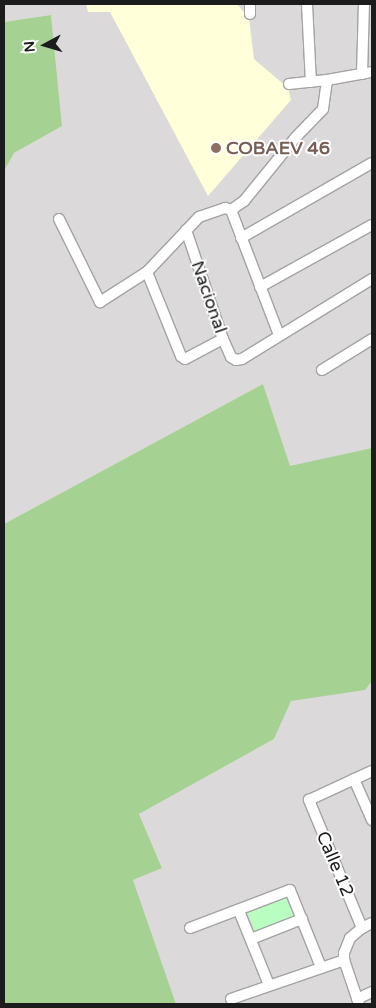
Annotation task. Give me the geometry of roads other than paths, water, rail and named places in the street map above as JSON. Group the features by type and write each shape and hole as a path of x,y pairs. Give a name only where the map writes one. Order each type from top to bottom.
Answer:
{"street":[{"path":"307,4 311,82"},
{"path":"289,84 367,73 364,4"},
{"path":"231,210 244,201 296,138 324,108 327,80"},
{"path":"241,238 372,163"},
{"path":"60,219 100,302 147,272 199,218 225,208 231,210"},
{"path":"231,210 280,335 372,279"},
{"path":"260,287 372,225"},
{"name":"Nacional","path":"186,230 223,339 231,357 236,360 242,359 280,335"},
{"path":"147,272 181,356 185,360 223,339"},
{"path":"322,370 372,339"},
{"path":"372,771 354,779 372,820"},
{"name":"Calle 12","path":"354,779 309,800 362,928"},
{"path":"190,928 239,911 290,890 321,967"},
{"path":"239,911 269,986"},
{"path":"251,939 302,919"},
{"path":"372,923 362,928 346,945 344,960 358,1002 372,992"},
{"path":"231,999 344,960"}],"place":[{"name":"COBAEV 46","path":"216,148"}]}
